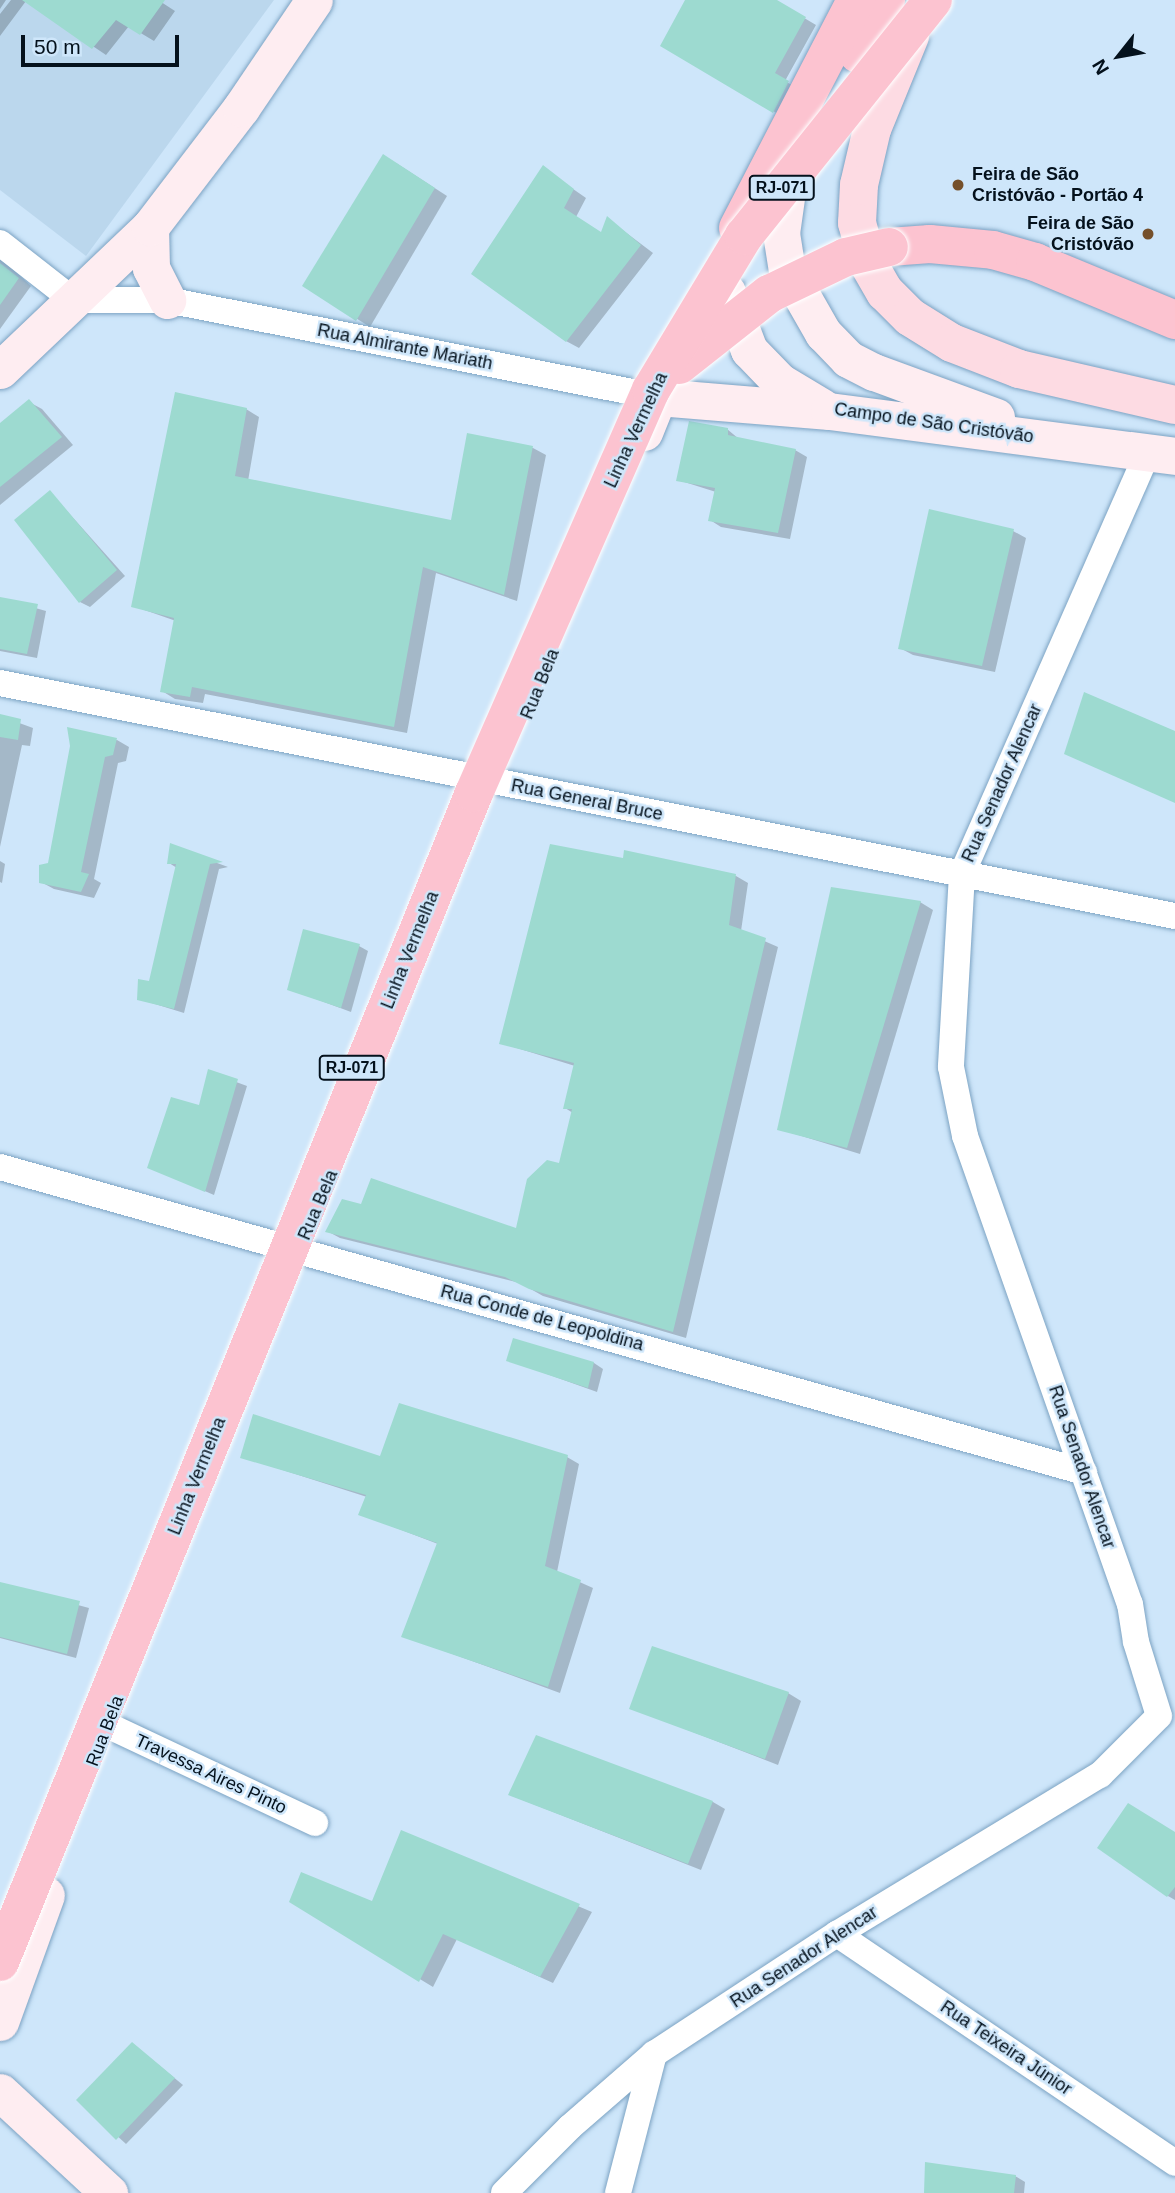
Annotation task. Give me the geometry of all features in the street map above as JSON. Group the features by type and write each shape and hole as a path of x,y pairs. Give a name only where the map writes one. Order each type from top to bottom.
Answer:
{"highway":[{"path":"737,230 856,0"},
{"path":"787,191 886,0"},
{"name":"Linha Vermelha","path":"0,1922 492,730 642,386 737,230 922,0"},
{"name":"Linha Vermelha","path":"0,1962 474,793 655,393 744,236 931,0"},
{"path":"655,393 769,294 846,257 889,247 930,244 993,250 1035,262 1175,320"}],"main road":[{"path":"931,0 913,27 872,129 859,185 857,223 868,263 885,292 910,317 952,343 1019,369 1175,405"}],"street":[{"path":"0,370 150,227 241,108 314,0"},
{"name":"Campo de São Cristóvão","path":"842,0 740,201 729,232 724,278 730,311 749,350 780,382 829,411 1161,454"},
{"name":"Campo de São Cristóvão","path":"787,191 781,233 787,270 804,307 848,359 1059,440"},
{"path":"150,227 151,268 167,300"},
{"path":"0,243 73,300"},
{"name":"Rua Almirante Mariath","path":"73,300 167,300 655,393 829,411"},
{"name":"Rua Bela","path":"0,2022 107,1725 298,1252 499,782 655,393"},
{"name":"Rua Senador Alencar","path":"504,2193 570,2127 654,2054 837,1934 1100,1774 1167,1715 1136,1642 1130,1604 955,1098 951,1030 962,874 1161,454"},
{"name":"Rua General Bruce","path":"0,683 1175,916"},
{"name":"Rua Conde de Leopoldina","path":"0,1167 298,1252 679,1355 1084,1472"},
{"name":"Travessa Aires Pinto","path":"107,1725 314,1823"},
{"name":"Rua Teixeira Júnior","path":"837,1934 1175,2163"},
{"path":"618,2193 654,2054"},
{"path":"0,2092 109,2193"}],"shaded area":[{"path":"0,0 274,0 86,256 0,190"}],"building":[{"path":"22,0 165,0 140,35 116,20 92,49"},
{"path":"685,0 777,0 806,17 775,73 789,81 773,113 660,46"},
{"path":"383,154 435,188 356,321 302,286"},
{"path":"543,165 574,189 564,208 601,232 607,216 641,245 566,342 471,274"},
{"path":"0,263 19,278 0,305"},
{"path":"175,392 247,408 235,476 451,520 467,433 533,446 504,595 423,567 394,727 192,687 190,697 160,692 174,618 131,607"},
{"path":"29,399 62,437 0,487 0,423"},
{"path":"689,421 728,428 728,435 796,449 778,533 708,521 715,488 676,481"},
{"path":"50,490 117,570 79,603 14,520"},
{"path":"929,509 1014,529 982,666 898,649"},
{"path":"0,597 38,604 27,654 0,649"},
{"path":"1084,692 1175,731 1175,803 1064,754"},
{"path":"0,714 21,719 18,740 0,737"},
{"path":"67,727 117,738 113,755 105,757 81,872 89,874 81,892 39,883 39,865 48,863 70,746"},
{"path":"170,843 223,862 210,864 174,1009 137,1000 138,979 149,981 176,864 167,864"},
{"path":"550,844 623,858 624,850 736,874 729,925 766,938 673,1332 529,1289 505,1277 325,1232 342,1199 361,1204 371,1178 516,1228 527,1179 547,1160 559,1163 572,1109 563,1109 574,1063 499,1044"},
{"path":"831,887 921,901 847,1148 777,1130"},
{"path":"303,929 360,944 341,1008 287,990"},
{"path":"208,1069 238,1079 205,1192 147,1168 171,1097 199,1105"},
{"path":"513,1338 594,1362 588,1388 506,1361"},
{"path":"399,1403 568,1455 545,1566 581,1580 548,1687 401,1637 437,1543 358,1515 366,1495 240,1458 253,1414 380,1456"},
{"path":"0,1582 80,1601 67,1654 0,1637"},
{"path":"652,1646 789,1692 765,1759 629,1709"},
{"path":"536,1735 713,1801 688,1864 508,1795"},
{"path":"1128,1803 1175,1832 1175,1887 1167,1897 1097,1848"},
{"path":"401,1830 580,1904 540,1977 443,1934 419,1982 289,1902 301,1872 372,1901"},
{"path":"132,2042 175,2078 116,2140 76,2100"},
{"path":"925,2162 1016,2175 1014,2193 924,2193"}],"place":[{"name":"Feira de São Cristóvão - Portão 4","path":"958,185"},
{"name":"Feira de São Cristóvão","path":"1148,234"}]}
